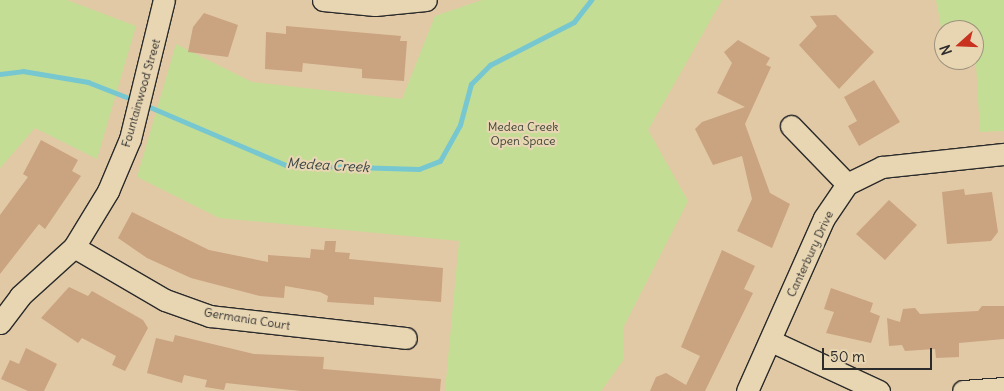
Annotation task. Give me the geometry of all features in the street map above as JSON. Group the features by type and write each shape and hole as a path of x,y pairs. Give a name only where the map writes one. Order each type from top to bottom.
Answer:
{"street":[{"name":"Fountainwood Street","path":"0,323 20,296 74,247 108,191 134,126 147,78 164,0"},
{"path":"323,0 375,6 426,0"},
{"path":"792,126 848,184"},
{"name":"Canterbury Drive","path":"747,391 824,218 848,184 882,167 1004,154"},
{"name":"Germania Court","path":"74,247 165,300 210,316 406,338"},
{"path":"771,340 879,391"},
{"path":"963,391 1004,388"}],"green space":[{"path":"0,0 67,0 136,26 97,159 35,128 0,168"},
{"name":"Medea Creek Open Space","path":"482,0 722,0 648,130 688,201 623,328 624,359 601,391 445,391 459,241 219,218 137,177 176,44 252,82 402,99 435,16"},
{"path":"936,0 1004,0 1004,131 980,132 976,70 984,70 984,20 940,20"}],"building":[{"path":"204,13 238,25 228,57 188,52 193,27"},
{"path":"836,15 874,52 839,89 799,45 817,26 810,16"},
{"path":"286,26 401,36 400,41 407,41 404,81 362,78 362,69 303,63 302,72 265,69 266,32 286,34"},
{"path":"738,40 770,58 766,65 771,67 745,124 770,193 790,204 772,248 737,231 752,199 742,156 713,165 695,129 702,122 745,107 717,93 732,63 724,52"},
{"path":"874,80 900,122 859,146 848,126 857,121 844,97"},
{"path":"41,140 78,160 72,171 81,176 45,229 39,224 0,274 0,215 28,177 23,174"},
{"path":"964,189 965,195 992,192 998,232 991,241 947,244 942,192"},
{"path":"889,200 917,225 885,260 856,234"},
{"path":"132,212 209,250 268,262 268,255 310,258 311,249 324,250 325,241 336,241 335,252 350,253 349,259 443,268 441,302 374,297 374,305 327,302 328,296 320,292 285,286 284,298 260,296 191,278 147,258 118,238"},
{"path":"722,250 755,266 744,289 753,293 705,391 650,391 656,377 666,373 686,385 700,356 681,347"},
{"path":"69,287 88,296 92,291 143,320 148,328 125,371 112,365 116,356 82,338 78,343 41,318"},
{"path":"831,288 873,303 870,312 880,316 871,343 826,333 834,312 824,309"},
{"path":"982,306 1004,306 1004,339 959,343 959,357 936,358 935,349 905,351 902,345 889,346 887,318 900,322 903,309 915,308 920,314 978,311"},
{"path":"175,335 254,354 324,357 323,369 441,379 440,391 301,391 226,383 224,390 205,387 207,380 184,375 182,383 147,373 156,338 173,342"},
{"path":"26,348 57,364 44,391 28,391 1,379 10,360 19,364"}],"waterway":[{"name":"Medea Creek","path":"143,104 286,165 419,169 440,161 460,125 471,84 490,65 574,22 591,0"},
{"name":"Medea Creek","path":"0,74 23,71 88,82 134,100"}]}
